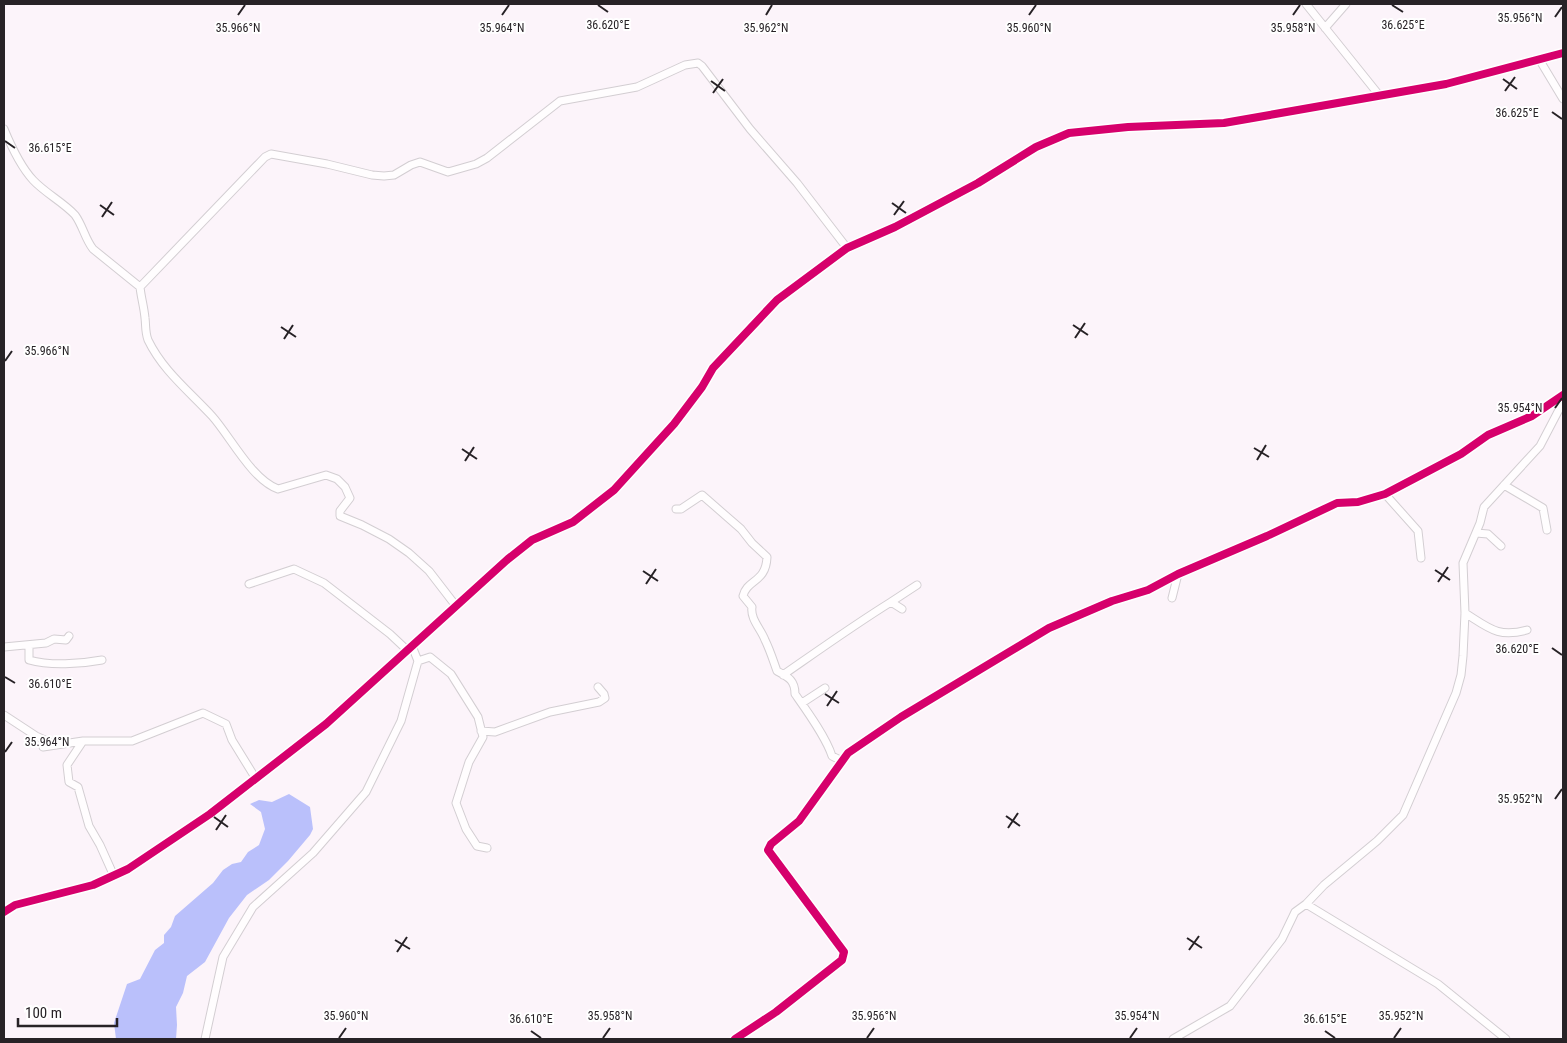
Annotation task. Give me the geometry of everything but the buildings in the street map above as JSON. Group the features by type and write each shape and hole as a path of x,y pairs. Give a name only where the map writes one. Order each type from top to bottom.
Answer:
{"street":[{"path":"1306,4 1379,95"},
{"path":"1325,28 1346,4"},
{"path":"4,912 15,905 93,885 113,874 128,869 210,814 326,724 508,559 532,540 573,522 614,490 674,424 702,387 713,368 754,323 777,300 847,248 895,227 978,183 1036,147 1069,134 1128,127 1224,123 1446,84 1563,53"},
{"path":"1538,59 1563,99"},
{"path":"140,287 271,154 372,175 394,175 420,162 448,172 476,164 487,158 560,101 637,87 685,65 694,63 702,66 750,129 797,183 847,248"},
{"path":"4,129 20,161 33,180 73,213 81,224 93,249 140,287 147,338 159,359 181,386 212,416 228,439 263,480 278,489 326,476 338,479 345,487 350,498 340,511 340,516 389,539 409,553 429,571 456,606"},
{"path":"735,1039 776,1012 842,960 844,952 768,850 770,844 799,821 848,753 901,717 1049,628 1112,601 1148,590 1178,574 1267,536 1337,503 1358,502 1385,494 1461,454 1488,435 1532,416 1563,395"},
{"path":"1173,1039 1230,1006 1282,939 1295,912 1306,904 1324,885 1378,841 1402,815 1456,692 1461,675 1465,613 1463,563 1484,508 1540,446 1563,403"},
{"path":"1504,484 1543,508 1548,530"},
{"path":"1385,494 1418,531 1421,558"},
{"path":"676,509 681,509 702,495 741,529 767,557 767,565 761,577 744,591 743,596 752,607 753,618 764,637 776,671 792,680 795,686 795,694 820,734 828,742 832,756 842,761"},
{"path":"1476,533 1488,534 1501,546"},
{"path":"205,1039 223,957 253,907 313,853 366,792 401,721 418,661 410,648 324,583 294,569 249,584"},
{"path":"1172,598 1178,574"},
{"path":"784,675 855,624 918,584"},
{"path":"891,602 902,609"},
{"path":"1465,613 1500,633 1516,633 1527,630"},
{"path":"4,647 46,643 54,639 66,640 69,636"},
{"path":"29,645 28,660 38,662 91,662 102,660"},
{"path":"418,661 430,657 451,674 478,717 483,737 469,762 456,804 466,829 477,846 487,848"},
{"path":"481,731 495,732 550,712 599,702 605,698 598,687"},
{"path":"802,703 825,688"},
{"path":"4,714 36,736 56,745"},
{"path":"43,747 83,741 132,740 203,714 226,724 232,740 256,779"},
{"path":"83,741 68,765 69,782 78,787 89,826 113,874"},
{"path":"1306,904 1438,984 1506,1039"}],"water":[{"path":"289,794 310,807 313,829 288,861 269,880 247,895 229,918 205,962 187,976 183,993 176,1007 176,1039 116,1039 114,1023 127,984 140,979 155,950 164,943 164,935 171,927 175,916 213,883 223,870 232,864 241,862 248,852 259,845 265,829 261,812 250,804 259,800 272,802"}],"cycle path":[{"path":"4,912 15,905 93,885 128,869 210,814 326,724 508,559 532,540 573,522 614,490 674,424 702,387 713,368 777,300 847,248 895,227 978,183 1036,147 1069,133 1128,127 1224,123 1446,84 1563,53"},
{"path":"735,1039 776,1012 842,960 844,952 768,850 771,844 799,821 848,753 901,717 1049,628 1112,601 1148,590 1178,574 1267,536 1337,503 1358,502 1385,494 1461,454 1488,435 1532,416 1563,395"}]}
